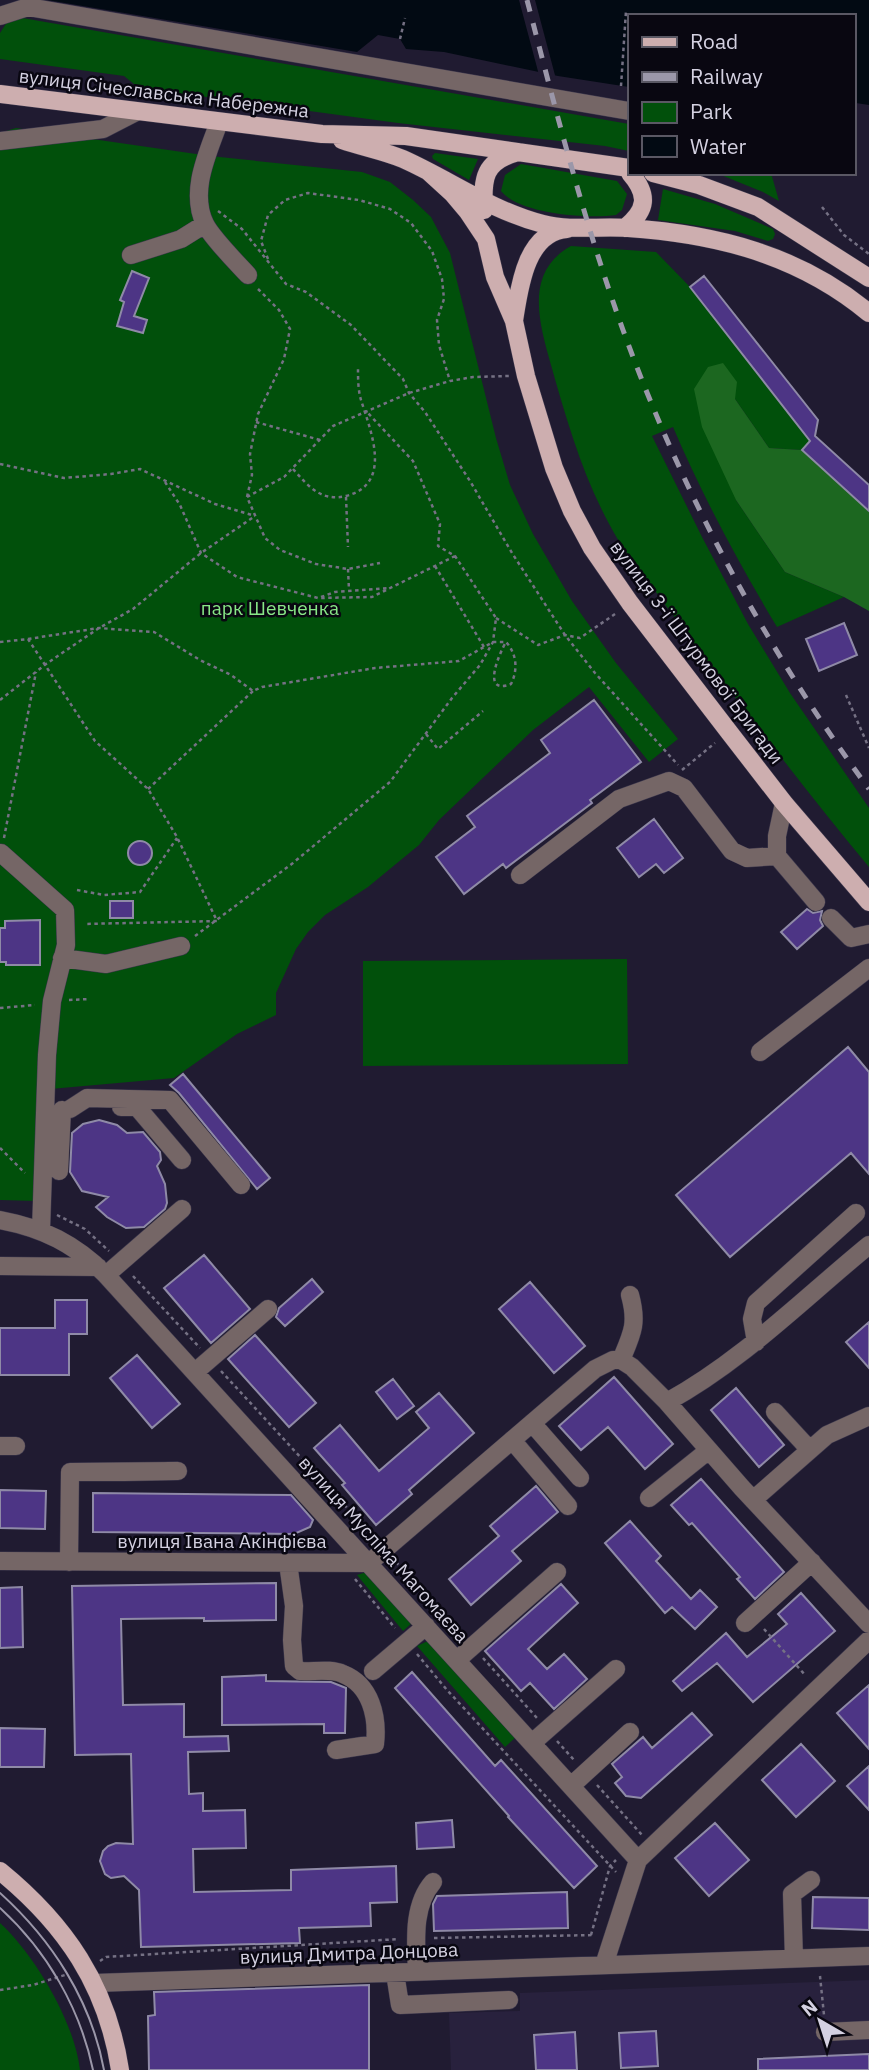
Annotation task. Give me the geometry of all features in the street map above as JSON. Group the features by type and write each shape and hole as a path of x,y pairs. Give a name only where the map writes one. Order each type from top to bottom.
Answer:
{"main road":[{"name":"вулиця Січеславська Набережна","path":"0,94 322,134 406,136 628,170"},
{"name":"вулиця Січеславська Набережна","path":"322,134 401,158 516,216 571,229"},
{"name":"вулиця 3-ї Штурмової Бригади","path":"521,152 496,160 488,169 484,180 486,239 495,277 513,321 526,376 554,468 572,511 592,548 630,603 784,803 869,902"},
{"name":"вулиця 3-ї Штурмової Бригади","path":"429,172 453,193 486,239"},
{"path":"625,228 635,220 644,198 632,175"},
{"path":"661,175 699,185 758,207 869,278"},
{"path":"571,229 625,228 700,235 770,255 818,277 869,313"},
{"name":"вулиця 3-ї Штурмової Бригади","path":"513,321 524,271 530,258 547,236 559,229 571,229"},
{"path":"0,1871 50,1918 91,1976 111,2027 120,2070"}],"street":[{"path":"0,16 28,7 628,111"},
{"path":"0,141 103,129 136,112"},
{"path":"219,122 202,168 199,195 205,225 248,275"},
{"path":"131,255 180,239 205,225"},
{"path":"520,875 619,799 669,781 684,788 732,851 747,858 777,856"},
{"path":"784,803 776,836 777,856 816,902"},
{"path":"1,853 65,910 65,945 52,1001 47,1055 59,1110 59,1171"},
{"path":"831,918 851,938 869,934"},
{"path":"62,958 106,964 181,946"},
{"path":"760,1052 869,968"},
{"path":"59,1110 87,1098 170,1100 241,1185"},
{"path":"59,1110 91,1107 137,1108 182,1160"},
{"path":"41,1230 42,1190 59,1110"},
{"path":"0,1265 102,1271 182,1209"},
{"path":"756,1342 752,1319 756,1303 856,1213"},
{"name":"вулиця Мусліма Магомаєва","path":"0,1220 41,1230 62,1240 102,1271 638,1860"},
{"path":"667,1402 703,1382 756,1342 869,1245"},
{"path":"621,1360 635,1327 635,1311 630,1295"},
{"path":"195,1371 268,1309"},
{"path":"369,1563 595,1369 613,1360 621,1360 632,1367 667,1402 869,1625"},
{"path":"775,1412 809,1449"},
{"path":"753,1500 827,1435 869,1416"},
{"path":"532,1423 580,1478"},
{"path":"512,1440 568,1506"},
{"path":"649,1498 709,1450"},
{"path":"69,1562 70,1472 178,1471 124,1472"},
{"name":"вулиця Івана Акінфієва","path":"0,1561 369,1563"},
{"path":"749,1620 812,1562"},
{"path":"288,1563 293,1606 294,1666 300,1671 345,1674 366,1693 374,1707 375,1744 336,1750"},
{"path":"457,1660 557,1572"},
{"path":"373,1671 426,1626"},
{"path":"604,1965 638,1860 869,1640"},
{"path":"532,1743 616,1669"},
{"path":"571,1786 630,1732"},
{"path":"794,1959 792,1894 811,1880"},
{"path":"417,1972 416,1925 423,1893 433,1882"},
{"name":"вулиця Дмитра Донцова","path":"91,1976 396,1973 869,1956"},
{"path":"396,1973 400,2005 509,2000"},
{"path":"825,2032 869,2030"}],"path":[{"path":"621,86 626,11"},
{"path":"400,39 405,18"},
{"path":"270,264 261,241 268,215 285,200 307,193 359,200 390,209 411,223 432,251 442,279 444,299 437,320 439,345 450,381"},
{"path":"199,195 242,229 286,284 306,292 351,325 402,379 470,481 565,635 595,673 682,770 729,732"},
{"path":"822,207 844,235 869,254"},
{"path":"248,275 279,310 290,329 285,359 258,414 250,454 252,475 247,497 265,538 280,550 316,564 348,569 380,563"},
{"path":"293,469 311,490 329,497 360,492 372,477 376,461 366,411 360,398 358,368"},
{"path":"247,497 284,477 332,426 366,411 409,393 450,381 473,377 526,376"},
{"path":"366,411 413,461 440,524 438,546 455,556 496,618 538,645 565,635 580,638 630,603"},
{"path":"256,422 320,440"},
{"path":"0,464 64,478 141,470 215,504 255,516"},
{"path":"164,482 180,505 201,553 237,577 318,598 372,597 455,556"},
{"path":"345,496 348,547"},
{"path":"0,700 46,664 99,628 133,609 201,553 255,516"},
{"path":"435,566 484,647"},
{"path":"348,569 349,590"},
{"path":"318,598 349,590 391,588"},
{"path":"181,946 293,863 390,782 480,665 493,642 496,618"},
{"path":"0,642 99,628 154,632 231,675 253,691"},
{"path":"27,639 95,741 148,789 177,837 217,921"},
{"path":"148,789 253,691 262,687 375,668 459,661 493,642 506,642"},
{"path":"506,642 515,657 515,670 511,684 505,686 495,680 494,672 498,656 506,642"},
{"path":"1,853 36,671"},
{"path":"846,695 869,748"},
{"path":"426,734 438,749 483,712"},
{"path":"77,890 104,895 140,892 177,837"},
{"path":"65,925 217,921"},
{"path":"0,1148 42,1190"},
{"path":"385,1549 652,1846"},
{"path":"342,1563 447,1690 630,1887"},
{"path":"749,1620 818,1689"},
{"path":"591,1936 610,1866"},
{"path":"0,1990 91,1976 106,1957 416,1938 614,1935"},
{"path":"819,1959 825,2032"}],"shaded area":[{"path":"869,1980 869,2070 451,2070 449,2013 520,2011 520,1993"}],"green space":[{"path":"11,16 628,124 628,151 139,88 124,76 0,59 0,33"},
{"name":"парк Шевченка","path":"16,128 210,156 362,172 390,182 413,200 431,217 450,253 496,438 510,485 533,534 572,601 616,663 678,739 649,762 589,687 533,730 439,820 419,845 368,887 325,915 308,932 296,949 276,993 276,1015 237,1034 174,1078 39,1090 37,1201 0,1200 0,133"},
{"path":"435,153 478,159 469,180 433,159"},
{"path":"521,164 617,181 627,194 622,210 616,215 589,216 555,213 523,205 501,191 505,175"},
{"path":"721,175 772,175 779,201"},
{"path":"663,189 715,204 773,229 773,239 768,241 735,231 658,220"},
{"path":"571,246 656,252 690,287 810,441 802,450 769,448 735,399 723,364 736,500 785,572 844,597 777,627 696,479 673,427 652,436 748,624 790,693 869,808 869,867 708,662 627,553 606,518 578,454 542,332 539,299 541,284 546,270 556,257"},
{"path":"723,363 737,382 735,399 769,448 802,450 869,511 869,611 844,597 785,572 736,500 702,427 694,389 708,367"},
{"path":"627,959 628,1064 363,1066 363,961"},
{"path":"370,1571 413,1622 403,1631 357,1575"},
{"path":"430,1640 516,1737 505,1747 417,1646"},
{"path":"0,1923 27,1953 62,2011 77,2052 80,2070 0,2070"}],"water":[{"path":"47,0 869,0 869,105 856,103 855,105 855,14 628,14 628,87 558,76 444,52 406,49 400,39 378,35 357,52"}],"pier":[{"path":"519,0 535,0 556,79 539,75"}],"building":[{"path":"132,271 149,278 134,316 147,320 143,333 117,326 124,302 120,300"},
{"path":"704,276 818,420 815,436 869,485 869,511 802,450 810,441 690,287"},
{"path":"844,623 857,655 819,671 806,639"},
{"path":"594,700 641,762 506,868 503,864 464,894 436,857 475,827 467,816 550,753 541,740"},
{"path":"654,819 683,858 664,873 656,864 639,877 617,848"},
{"path":"140,841 151,848 152,853 145,864 140,865 129,858 128,853 135,842"},
{"path":"110,901 133,901 133,918 110,918"},
{"path":"807,909 813,913 822,911 820,920 823,926 797,949 781,932"},
{"path":"40,920 40,965 6,965 6,962 0,962 0,928 5,928 5,921"},
{"path":"848,1047 869,1072 869,1174 851,1153 730,1257 676,1195"},
{"path":"183,1074 270,1178 257,1189 170,1085"},
{"path":"99,1120 117,1125 127,1133 143,1132 160,1152 161,1160 157,1166 165,1184 167,1203 165,1209 144,1227 126,1228 107,1217 96,1207 108,1197 82,1191 70,1172 72,1133 83,1124"},
{"path":"204,1255 250,1309 211,1343 164,1288"},
{"path":"312,1279 323,1292 285,1326 276,1317 279,1308"},
{"path":"530,1282 585,1346 554,1373 499,1309"},
{"path":"55,1300 87,1300 87,1334 69,1334 69,1375 0,1375 0,1328 55,1328"},
{"path":"869,1322 869,1368 846,1342"},
{"path":"255,1335 316,1403 289,1427 228,1359"},
{"path":"137,1355 180,1404 152,1428 110,1378"},
{"path":"614,1377 673,1444 645,1469 608,1427 581,1450 559,1426"},
{"path":"393,1379 414,1406 397,1419 376,1392"},
{"path":"736,1388 784,1445 759,1467 711,1410"},
{"path":"439,1393 474,1433 409,1490 412,1494 376,1525 342,1485 345,1483 314,1448 340,1425 379,1471 429,1428 416,1412"},
{"path":"701,1479 784,1572 755,1599 737,1579 740,1577 692,1523 689,1525 671,1505"},
{"path":"536,1486 558,1512 512,1551 521,1561 471,1605 449,1579 499,1536 490,1526"},
{"path":"0,1490 46,1491 45,1529 0,1528"},
{"path":"93,1493 291,1495 313,1520 310,1527 294,1534 93,1532"},
{"path":"630,1521 661,1556 656,1561 691,1599 700,1590 717,1607 695,1629 672,1607 665,1613 605,1543"},
{"path":"276,1583 276,1620 121,1619 123,1705 184,1704 184,1737 228,1736 229,1751 188,1752 189,1794 203,1793 203,1811 245,1810 246,1848 193,1849 194,1892 291,1890 291,1870 396,1866 397,1902 370,1903 371,1926 299,1928 300,1943 141,1947 139,1890 124,1876 111,1878 105,1874 100,1861 108,1846 116,1843 133,1844 131,1754 75,1755 72,1586"},
{"path":"561,1584 578,1603 528,1649 547,1669 564,1654 587,1679 554,1709 530,1683 521,1691 485,1651"},
{"path":"22,1587 23,1647 0,1648 0,1588"},
{"path":"801,1593 835,1631 753,1702 717,1663 682,1691 673,1681 726,1633 747,1657 787,1624 778,1614"},
{"path":"412,1672 495,1766 501,1760 597,1866 574,1888 395,1688"},
{"path":"266,1675 266,1681 331,1682 346,1688 345,1733 324,1733 324,1724 222,1725 222,1677"},
{"path":"869,1685 869,1749 837,1713"},
{"path":"692,1713 712,1735 641,1798 626,1796 615,1783 622,1777 612,1764 643,1737 652,1748"},
{"path":"0,1728 45,1729 44,1767 0,1767"},
{"path":"801,1744 835,1781 796,1817 762,1780"},
{"path":"869,1766 869,1810 847,1786"},
{"path":"452,1820 454,1847 417,1849 416,1823"},
{"path":"715,1823 749,1860 709,1896 675,1858"},
{"path":"567,1892 568,1928 434,1931 433,1904 437,1896"},
{"path":"813,1897 869,1898 869,1930 812,1928"},
{"path":"369,1985 369,2070 149,2070 148,2016 155,2015 154,1992"},
{"path":"656,2031 658,2066 621,2068 619,2033"},
{"path":"575,2032 577,2070 536,2070 534,2035"},
{"path":"869,2054 869,2070 758,2070 758,2059"}],"tram line":[{"path":"0,1893 36,1931 67,1973 90,2019 104,2070"},
{"path":"0,1908 33,1943 59,1982 80,2025 93,2070"}],"railway":[{"path":"527,0 571,166 596,248 623,330 672,451 761,625 831,736 869,789"}]}
